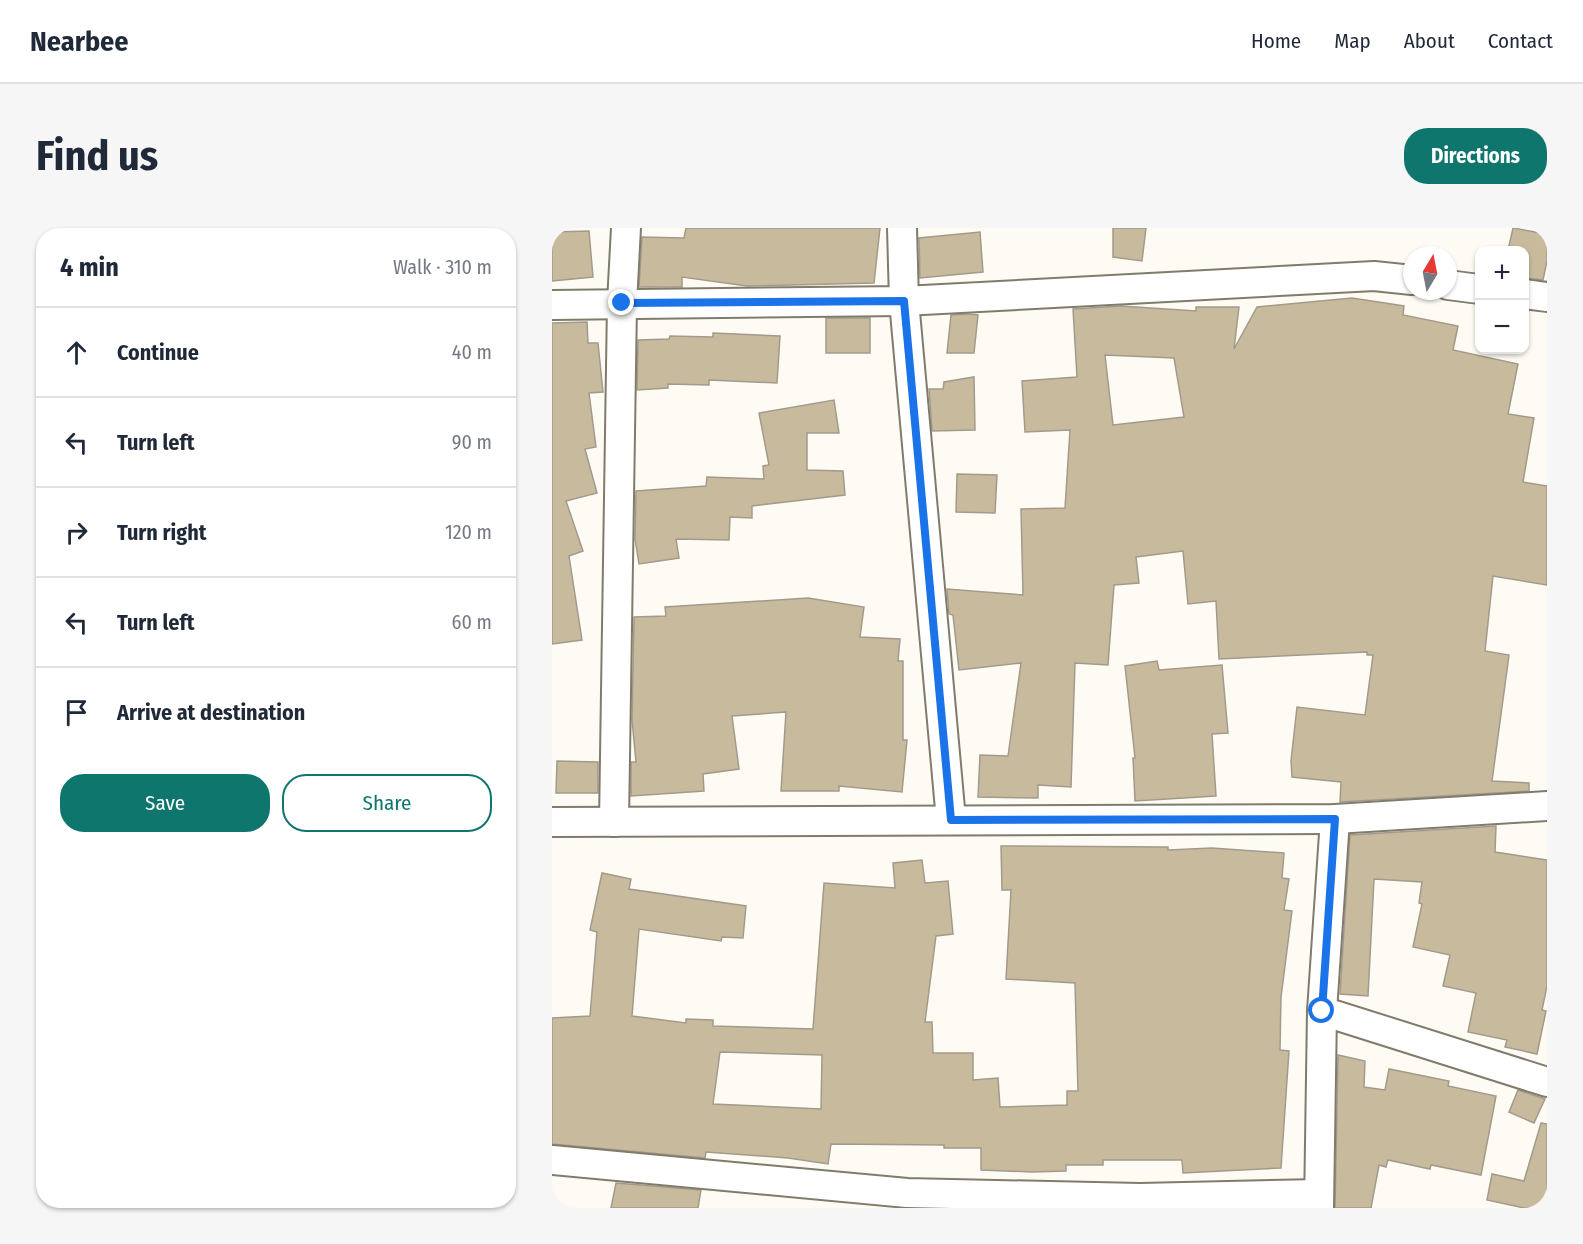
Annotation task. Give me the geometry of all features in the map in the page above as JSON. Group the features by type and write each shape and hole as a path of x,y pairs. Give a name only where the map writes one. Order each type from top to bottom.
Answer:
{"street":[{"path":"614,822 622,303 626,228"},
{"path":"902,228 904,301 951,820"},
{"path":"552,305 904,301 1374,276 1403,279"},
{"path":"1457,286 1475,288"},
{"path":"1529,295 1547,297"},
{"path":"552,822 1335,819 1547,806"},
{"path":"552,1160 907,1193 1319,1201 1322,1011 1335,819"},
{"path":"1322,1011 1547,1082"}],"building":[{"path":"686,228 880,228 874,283 747,286 682,277 682,287 639,287 642,237 684,238"},
{"path":"1113,228 1146,228 1142,261 1113,257"},
{"path":"1513,228 1547,234 1547,261 1543,280 1529,279 1529,246 1509,246"},
{"path":"589,231 593,277 552,281 552,232"},
{"path":"980,232 983,272 920,278 919,238"},
{"path":"1352,298 1404,306 1403,315 1458,326 1453,350 1518,364 1508,414 1534,418 1523,482 1547,486 1547,585 1493,576 1485,651 1509,655 1492,781 1529,783 1529,791 1340,802 1341,782 1292,777 1291,761 1297,707 1365,715 1373,655 1367,655 1367,652 1219,659 1216,601 1188,604 1183,551 1136,557 1139,583 1114,585 1108,665 1075,663 1071,787 1038,785 1038,798 978,797 980,755 1008,756 1021,663 959,670 953,615 949,614 947,589 1023,595 1021,509 1065,508 1070,430 1025,432 1022,381 1077,377 1073,309 1121,306 1196,311 1196,307 1239,307 1234,349 1257,307","holes":["1105,355 1174,358 1184,417 1113,425"]},
{"path":"951,315 978,315 974,353 947,353"},
{"path":"826,318 870,318 870,353 826,353"},
{"path":"587,322 588,343 598,343 603,392 589,393 596,447 585,449 597,493 566,501 583,551 569,556 582,640 552,644 552,323"},
{"path":"713,333 780,336 777,383 709,380 709,385 668,384 668,388 637,390 638,340 669,339 670,336 713,337"},
{"path":"974,377 975,430 932,431 929,389 943,389 944,382"},
{"path":"834,400 839,433 807,433 807,470 843,471 845,495 752,506 752,518 730,517 729,540 676,539 679,558 639,564 635,539 636,491 706,486 707,477 764,479 763,466 769,465 759,413"},
{"path":"957,474 997,475 995,513 956,512"},
{"path":"808,598 864,607 860,637 900,639 898,661 903,661 903,740 907,740 902,792 839,786 839,791 781,791 786,712 732,716 739,769 703,774 704,791 631,796 631,762 636,762 632,720 634,617 666,616 665,607"},
{"path":"1157,661 1159,670 1222,665 1228,733 1212,734 1216,796 1135,801 1133,758 1135,758 1125,666"},
{"path":"557,761 598,762 598,793 556,793"},
{"path":"1496,826 1495,852 1547,860 1547,986 1542,1010 1546,1011 1537,1054 1505,1047 1507,1040 1468,1032 1476,993 1443,986 1450,955 1413,947 1422,904 1419,903 1422,882 1374,879 1368,996 1340,994 1350,835"},
{"path":"1001,846 1168,847 1168,850 1212,848 1284,853 1282,878 1289,879 1284,910 1292,911 1281,997 1280,1050 1289,1051 1281,1168 1183,1173 1182,1160 1103,1160 1103,1165 1066,1165 1066,1171 1032,1172 981,1170 981,1148 944,1148 944,1145 831,1144 828,1164 788,1158 706,1152 705,1158 552,1144 552,1018 590,1016 597,932 590,930 602,873 631,879 629,889 746,906 743,938 722,937 721,941 639,929 632,1016 686,1023 686,1019 713,1020 713,1026 813,1029 824,883 895,888 893,863 922,860 925,883 948,881 953,934 936,936 925,1022 932,1022 933,1053 973,1053 973,1080 998,1078 1000,1107 1067,1105 1067,1091 1078,1091 1075,983 1006,979 1011,890 1002,890","holes":["720,1052 822,1055 821,1109 713,1104"]},
{"path":"1338,1055 1365,1061 1364,1087 1385,1090 1389,1069 1449,1081 1448,1086 1496,1096 1481,1175 1431,1165 1430,1169 1388,1160 1386,1167 1379,1165 1371,1208 1335,1208"},
{"path":"1518,1090 1545,1099 1534,1123 1509,1112"},
{"path":"1541,1123 1547,1124 1547,1208 1524,1208 1487,1200 1492,1174 1524,1181"},
{"path":"616,1183 701,1190 698,1208 611,1208"}],"route":[{"path":"622,303 904,301 951,820 1335,819 1322,1011"}]}
